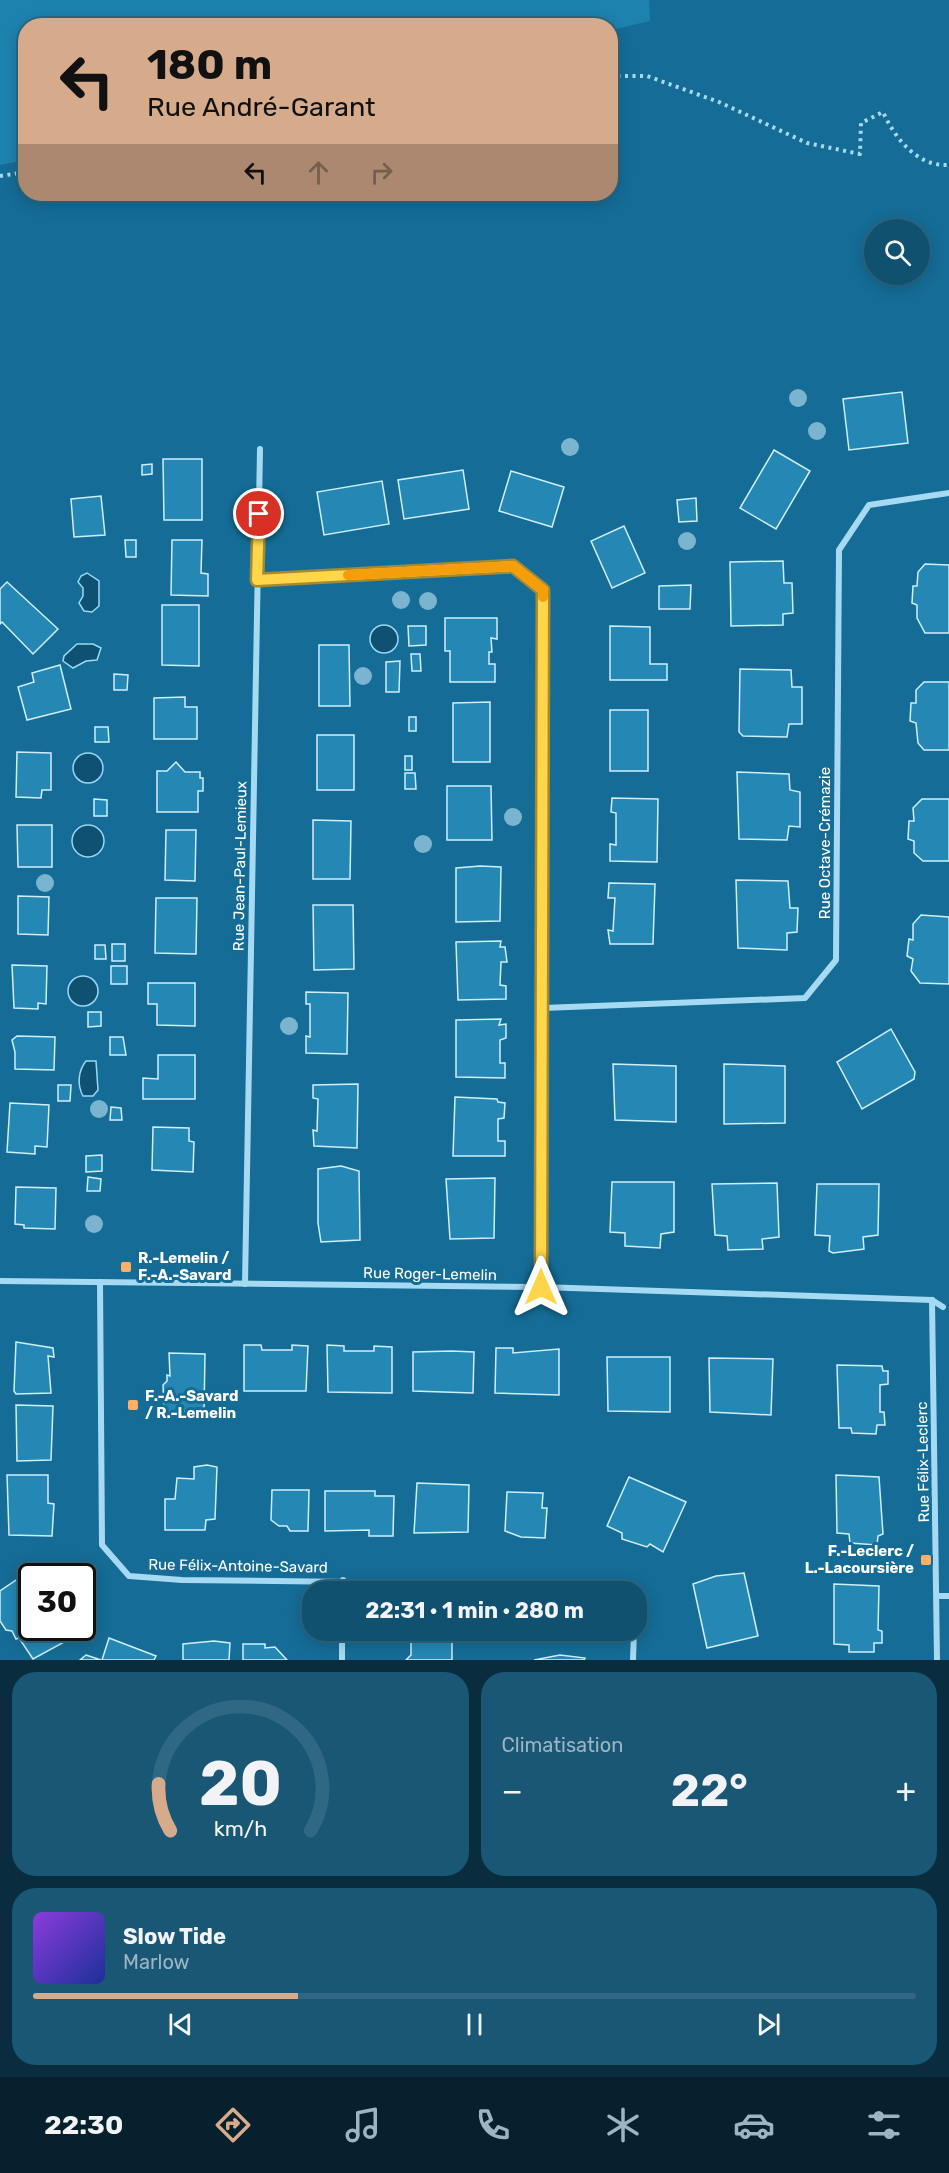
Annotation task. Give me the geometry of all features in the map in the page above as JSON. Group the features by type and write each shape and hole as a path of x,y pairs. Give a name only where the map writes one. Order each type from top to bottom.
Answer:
{"street":[{"name":"Rue Jean-Paul-Lemieux","path":"245,1284 260,449"},
{"name":"Rue Octave-Crémazie","path":"543,1008 805,998 836,960 839,550 869,505 949,493"},
{"path":"257,580 513,566 543,590 541,1287"},
{"name":"Rue Roger-Lemelin","path":"0,1281 541,1287 932,1300"},
{"name":"Rue Félix-Antoine-Savard","path":"100,1282 102,1545 129,1576 182,1580 395,1581"},
{"path":"932,1300 944,1307"},
{"name":"Rue Félix-Leclerc","path":"932,1300 938,1596 937,1660"},
{"path":"938,1596 949,1596"},
{"path":"342,1641 342,1660"},
{"path":"633,1660 634,1641"}],"path":[{"path":"618,76 647,76 718,102 807,143 860,154 861,123 883,112 889,126 913,155 949,165"},
{"path":"0,176 18,173"}],"shaded area":[{"path":"0,0 649,0 650,21 618,28 618,18 18,18 18,161 0,165"},
{"path":"87,573 99,581 99,606 92,612 84,611 79,603 83,596 83,588 78,582 81,576"},
{"path":"384,625 394,629 398,639 394,649 384,653 374,649 370,639 374,629"},
{"path":"77,644 93,644 101,648 97,660 86,661 73,668 63,661 64,656"},
{"path":"88,753 98,758 103,768 98,778 88,783 78,778 73,768 78,758"},
{"path":"88,825 100,829 104,841 100,853 88,857 76,853 72,841 76,829"},
{"path":"83,976 89,977 97,985 97,997 89,1005 83,1006 77,1005 69,997 68,991 69,985 77,977"},
{"path":"86,1061 96,1061 98,1090 93,1096 83,1096 80,1087 79,1078"}],"building":[{"path":"902,392 908,443 849,450 843,399"},
{"path":"774,450 810,471 776,529 740,508"},
{"path":"163,459 202,459 202,520 164,520"},
{"path":"152,464 152,474 142,475 142,465"},
{"path":"463,470 469,509 404,519 398,480"},
{"path":"511,471 564,487 552,527 499,511"},
{"path":"382,481 389,524 324,535 317,492"},
{"path":"101,496 105,535 74,537 71,499"},
{"path":"696,498 697,521 679,522 677,500"},
{"path":"624,526 645,573 612,588 591,541"},
{"path":"125,540 136,540 136,557 126,557"},
{"path":"172,540 202,540 201,573 208,574 208,596 171,595"},
{"path":"783,561 784,583 792,583 793,613 783,614 783,625 731,626 730,562"},
{"path":"925,564 949,565 949,633 925,633 917,618 917,605 912,603 913,586 917,586 918,572"},
{"path":"7,582 58,629 33,654 2,622 0,624 0,589"},
{"path":"691,585 690,609 659,609 659,586"},
{"path":"162,605 199,605 199,666 162,665"},
{"path":"445,618 497,618 497,639 491,638 492,652 489,652 489,664 495,664 495,682 450,682 450,651 445,651"},
{"path":"408,626 426,626 426,645 409,646"},
{"path":"610,626 650,627 650,664 667,664 667,680 610,680"},
{"path":"319,645 349,645 350,706 319,706"},
{"path":"411,654 420,654 421,671 412,671"},
{"path":"400,661 399,692 386,692 386,662"},
{"path":"60,665 71,709 27,720 18,687 34,682 32,673"},
{"path":"740,669 791,670 792,687 802,687 802,724 789,724 787,737 743,736 739,732"},
{"path":"114,674 128,675 127,690 114,690"},
{"path":"924,682 949,682 949,750 924,750 918,743 916,723 910,721 911,703 916,703 916,690"},
{"path":"185,697 185,707 197,707 197,739 154,739 154,698"},
{"path":"490,702 490,762 453,762 453,703"},
{"path":"610,710 648,710 648,771 610,771"},
{"path":"409,717 416,717 416,731 409,731"},
{"path":"95,727 108,727 109,742 95,742"},
{"path":"317,735 354,735 354,790 317,790"},
{"path":"17,752 51,753 51,790 42,790 41,798 16,797"},
{"path":"405,756 412,756 412,770 405,770"},
{"path":"176,762 185,772 200,772 200,778 203,778 203,791 198,791 198,812 157,812 157,771 167,771"},
{"path":"737,772 789,774 790,790 800,792 800,827 789,826 787,840 739,839"},
{"path":"405,773 415,773 416,789 405,789"},
{"path":"447,786 491,786 492,840 447,840"},
{"path":"612,798 658,799 657,862 610,861 610,844 616,845 616,813 611,812"},
{"path":"94,799 107,800 107,816 94,816"},
{"path":"922,799 949,799 949,861 923,861 914,853 914,841 908,839 909,821 914,821 913,808"},
{"path":"313,820 351,821 350,879 313,879"},
{"path":"17,825 52,825 52,867 18,867"},
{"path":"166,830 196,830 195,881 165,880"},
{"path":"501,867 500,921 456,922 456,868"},
{"path":"736,880 788,881 790,908 798,908 797,932 787,933 787,950 738,948"},
{"path":"609,883 655,884 653,944 610,944 608,930 613,931 615,898 608,898"},
{"path":"18,896 49,897 48,935 18,934"},
{"path":"156,898 197,898 196,954 155,953"},
{"path":"313,905 353,905 354,969 314,970"},
{"path":"921,915 949,917 949,984 920,983 911,971 913,959 907,956 909,939 913,940 913,924"},
{"path":"501,941 500,947 505,947 507,962 501,962 500,985 506,986 506,999 458,1000 456,942"},
{"path":"112,944 125,944 125,961 112,961"},
{"path":"95,945 105,945 106,959 95,959"},
{"path":"12,965 47,966 46,1004 38,1003 38,1009 14,1008"},
{"path":"111,966 127,966 127,984 111,984"},
{"path":"148,983 195,983 195,1026 157,1025 157,1004 148,1004"},
{"path":"306,992 348,993 347,1054 306,1053 306,1036 310,1037 310,1004 306,1004"},
{"path":"88,1012 101,1012 101,1026 88,1027"},
{"path":"501,1019 499,1025 506,1024 506,1038 500,1040 500,1063 505,1063 505,1078 456,1077 456,1020"},
{"path":"891,1029 915,1072 914,1079 862,1109 837,1062"},
{"path":"17,1036 55,1037 54,1070 15,1069 12,1040"},
{"path":"110,1037 123,1037 126,1055 110,1055"},
{"path":"158,1055 195,1055 195,1099 143,1099 143,1078 158,1079"},
{"path":"613,1064 676,1066 676,1122 615,1120"},
{"path":"724,1064 785,1066 785,1123 724,1124"},
{"path":"358,1084 357,1148 314,1146 313,1130 317,1131 318,1099 313,1098 313,1085"},
{"path":"58,1085 71,1085 70,1101 58,1101"},
{"path":"455,1097 497,1099 498,1102 505,1103 504,1118 498,1119 498,1141 505,1141 505,1156 453,1156"},
{"path":"10,1103 49,1105 47,1147 35,1146 35,1154 7,1152"},
{"path":"111,1107 121,1108 122,1120 110,1120"},
{"path":"153,1127 189,1128 189,1141 194,1142 193,1172 152,1170"},
{"path":"102,1155 102,1171 86,1172 86,1156"},
{"path":"341,1166 359,1171 360,1240 321,1242 318,1223 318,1169"},
{"path":"88,1177 101,1179 100,1191 87,1191"},
{"path":"495,1178 494,1238 450,1239 446,1179"},
{"path":"612,1182 674,1182 674,1232 661,1234 660,1248 625,1246 625,1233 610,1232"},
{"path":"777,1183 779,1237 762,1239 763,1249 728,1250 727,1236 715,1235 712,1184"},
{"path":"817,1184 879,1184 878,1235 863,1237 864,1249 833,1253 829,1251 830,1236 815,1235"},
{"path":"16,1187 56,1188 55,1229 24,1228 24,1225 15,1224"},
{"path":"16,1342 53,1348 54,1357 48,1356 51,1393 16,1394 14,1391"},
{"path":"244,1345 261,1345 262,1350 292,1350 292,1345 308,1346 306,1391 244,1391"},
{"path":"327,1345 344,1346 344,1351 374,1351 374,1346 392,1347 392,1393 328,1392"},
{"path":"496,1348 513,1348 513,1353 559,1349 559,1395 495,1393"},
{"path":"413,1352 474,1352 473,1393 413,1391"},
{"path":"169,1353 205,1354 204,1412 164,1411 163,1385 167,1381 167,1375 170,1376"},
{"path":"607,1357 670,1357 670,1412 608,1411"},
{"path":"709,1358 773,1359 771,1415 710,1412"},
{"path":"837,1365 882,1366 883,1371 888,1371 888,1384 880,1385 880,1412 884,1412 885,1425 877,1425 876,1434 852,1433 851,1428 839,1428"},
{"path":"16,1405 53,1406 51,1460 17,1461"},
{"path":"207,1465 217,1467 215,1519 206,1520 205,1530 165,1530 165,1499 175,1499 177,1478 194,1479 194,1467"},
{"path":"7,1475 48,1475 48,1503 54,1504 52,1536 9,1535"},
{"path":"836,1475 879,1477 883,1534 878,1536 877,1545 850,1543 849,1534 837,1533"},
{"path":"629,1477 686,1502 663,1552 650,1544 647,1547 622,1539 622,1533 607,1526"},
{"path":"417,1483 469,1485 468,1532 414,1533"},
{"path":"272,1490 309,1490 308,1531 290,1531 287,1526 279,1526 271,1520"},
{"path":"325,1491 375,1491 375,1496 394,1496 393,1536 369,1536 369,1530 325,1531"},
{"path":"507,1492 543,1493 542,1508 547,1508 545,1538 521,1537 505,1531"},
{"path":"744,1573 758,1636 707,1648 693,1584 716,1576"},
{"path":"18,1579 18,1638 16,1639 12,1631 6,1630 0,1621 0,1591"},
{"path":"834,1584 879,1586 878,1630 882,1631 882,1643 874,1643 874,1652 849,1652 849,1645 834,1644"},
{"path":"109,1638 156,1656 154,1660 102,1660"},
{"path":"21,1641 66,1641 33,1659"},
{"path":"214,1641 230,1643 229,1660 183,1660 183,1644"},
{"path":"452,1641 452,1660 406,1660 411,1655 411,1642"},
{"path":"243,1644 265,1644 265,1648 275,1647 287,1660 243,1660"},
{"path":"86,1655 101,1660 80,1660"},
{"path":"560,1655 585,1658 584,1660 534,1660"}],"slow traffic":[{"path":"348,575 513,566 543,590 543,597"}],"place":[{"name":"R.-Lemelin / F.-A.-Savard","path":"126,1267"},
{"name":"F.-A.-Savard / R.-Lemelin","path":"133,1405"},
{"name":"F.-Leclerc / L.-Lacoursière","path":"926,1560"}],"route":[{"path":"259,514 257,580 513,566 543,590 541,1287"}]}
